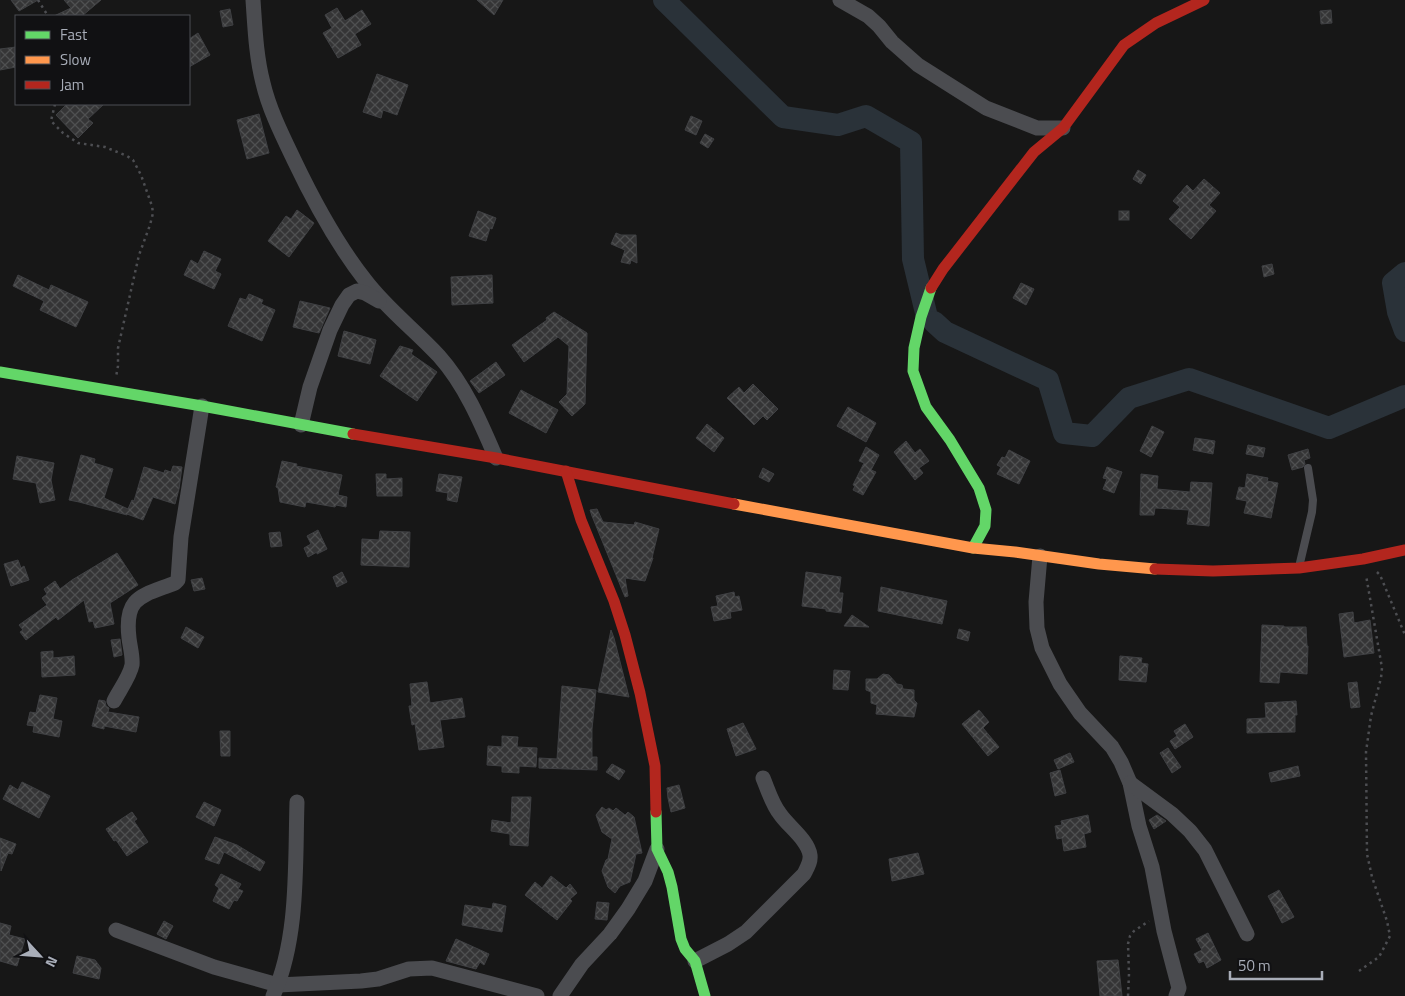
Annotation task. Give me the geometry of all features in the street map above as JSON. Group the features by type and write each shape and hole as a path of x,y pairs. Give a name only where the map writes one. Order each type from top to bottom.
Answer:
{"main road":[{"path":"972,548 986,526 986,510 979,488 950,440 926,407 913,371 914,348 929,291 942,269 1034,152 1063,128 1124,45 1168,17 1204,0"},
{"path":"0,372 496,458 666,492 972,548 1152,569 1213,571 1299,568 1363,559 1405,550"},
{"path":"566,471 581,520 614,600 640,693 655,766 657,850 668,872 681,939 685,949 695,961 705,996"}],"street":[{"path":"253,0 258,56 270,108 308,190 344,251 366,281 452,373 480,420 496,458"},
{"path":"840,0 868,16 892,42 918,65 986,108 1038,128 1063,128"},
{"path":"301,425 310,387 330,330 342,305 350,295 357,291 365,293 392,310"},
{"path":"114,701 132,665 128,626 129,611 134,602 143,595 175,583 178,580 181,537 202,406"},
{"path":"1040,556 1036,602 1037,628 1042,648 1060,684 1080,714 1112,747 1130,783 1139,826 1152,867 1164,931 1179,988 1176,996"},
{"path":"695,961 728,944 746,932 804,874 809,864 810,856 807,846 774,805 763,778"},
{"path":"1130,783 1172,814 1190,831 1205,850 1247,934"},
{"path":"275,991 289,944 294,898 297,802"},
{"path":"560,996 582,964 610,934 628,909 645,881 657,850"},
{"path":"116,930 275,991 361,982 378,979 409,969 432,968 537,996"}],"lane":[{"path":"1299,568 1312,512 1308,468"}],"path":[{"path":"38,0 47,15"},
{"path":"55,105 51,121 63,133 78,143 105,148 128,156 133,160 141,175 152,206 153,213 150,226 139,255 118,348 118,366 114,391"},
{"path":"1363,559 1380,575 1405,635"},
{"path":"1359,971 1379,956 1390,936 1367,854 1366,752 1371,716 1382,668 1363,559"},
{"path":"1128,996 1130,974 1128,944 1130,936 1134,931 1161,913"}],"building":[{"path":"11,0 38,0 19,11"},
{"path":"64,0 101,0 83,15 56,15 71,8"},
{"path":"477,0 503,0 494,15"},
{"path":"337,8 345,21 362,10 371,24 355,34 361,45 338,58 323,33 332,28 325,15"},
{"path":"230,9 233,25 223,27 220,11"},
{"path":"1331,10 1332,23 1321,24 1320,11"},
{"path":"198,33 210,55 190,66 190,38"},
{"path":"15,47 15,67 0,70 0,49"},
{"path":"377,74 408,85 397,115 383,110 381,118 363,112"},
{"path":"66,105 103,105 88,119 93,123 78,138 56,115"},
{"path":"259,114 269,153 247,159 237,120"},
{"path":"691,116 702,121 696,135 685,130"},
{"path":"705,134 714,139 708,148 700,143"},
{"path":"1138,170 1146,175 1141,184 1133,179"},
{"path":"1204,179 1220,193 1209,205 1216,211 1191,239 1169,219 1180,207 1173,201 1187,185 1193,191"},
{"path":"297,210 314,223 289,257 268,241 286,216 291,219"},
{"path":"478,211 496,218 492,229 490,228 486,241 469,236"},
{"path":"1119,211 1129,211 1129,220 1119,220"},
{"path":"616,233 636,235 637,263 631,260 630,264 621,262 625,250 611,244"},
{"path":"204,251 221,259 215,271 221,274 214,289 184,275 191,260 198,264"},
{"path":"1272,264 1274,274 1264,277 1262,266"},
{"path":"18,275 49,290 51,285 88,302 76,327 40,310 44,301 13,286"},
{"path":"492,275 493,303 452,305 451,277"},
{"path":"1021,283 1034,289 1026,305 1013,298"},
{"path":"249,294 263,300 261,304 275,310 262,341 228,326 240,298 246,300"},
{"path":"300,301 330,308 319,333 293,327"},
{"path":"554,312 587,333 585,404 572,416 559,402 567,394 569,346 558,337 524,362 512,345 547,320 546,318"},
{"path":"344,331 376,340 370,364 338,356"},
{"path":"400,346 413,350 411,354 437,372 417,401 380,376"},
{"path":"496,362 505,375 479,393 470,381"},
{"path":"753,384 778,409 767,420 763,416 754,425 727,398 739,387 744,393"},
{"path":"521,390 558,410 546,433 509,413"},
{"path":"848,407 876,423 866,442 837,426"},
{"path":"707,424 724,438 714,452 696,438"},
{"path":"1152,426 1164,432 1151,457 1140,451"},
{"path":"1195,438 1215,441 1213,454 1193,450"},
{"path":"906,441 915,453 920,449 929,461 919,468 923,473 915,480 894,452"},
{"path":"1248,445 1265,448 1263,457 1246,454"},
{"path":"866,447 879,455 871,470 876,472 863,495 853,490 855,486 853,485 864,463 859,461"},
{"path":"1308,449 1310,458 1304,460 1305,464 1303,467 1292,470 1288,455"},
{"path":"1009,450 1030,461 1019,484 997,474 1001,467 997,465 1002,457 1005,458"},
{"path":"81,455 95,459 94,463 113,469 104,498 128,509 132,500 134,501 144,467 164,473 165,470 171,472 173,466 182,467 175,504 153,497 143,520 127,514 69,500"},
{"path":"17,456 54,463 51,480 55,500 40,503 36,483 13,479"},
{"path":"282,461 297,464 296,466 342,475 338,495 347,497 346,507 306,502 305,507 280,502 278,488 276,487"},
{"path":"1107,467 1122,472 1114,493 1103,489 1107,479 1103,478"},
{"path":"763,468 774,474 769,482 759,477"},
{"path":"376,474 386,474 386,479 402,478 402,496 377,496"},
{"path":"439,474 462,477 457,502 447,500 448,493 436,491"},
{"path":"1141,474 1158,476 1157,489 1190,492 1191,482 1212,483 1209,526 1187,524 1189,510 1155,508 1154,515 1140,515"},
{"path":"1247,474 1268,478 1267,481 1278,483 1271,518 1244,513 1247,501 1236,499 1239,487 1245,488"},
{"path":"597,509 603,522 634,525 635,522 659,529 653,558 645,581 625,578 628,596 625,597 590,510"},
{"path":"318,530 327,549 308,557 304,548 311,544 307,536"},
{"path":"380,531 410,532 409,567 361,565 362,539 379,540"},
{"path":"280,532 282,546 271,547 269,533"},
{"path":"117,553 138,585 110,603 114,624 95,628 93,621 89,622 84,600 58,620 56,617 26,640 20,632 23,630 19,625 47,605 42,598 47,594 44,589 55,581 60,589"},
{"path":"18,560 21,568 24,566 29,580 11,586 4,564"},
{"path":"342,572 347,582 337,587 333,577"},
{"path":"806,572 841,577 839,593 843,593 841,613 802,606"},
{"path":"202,578 205,589 194,591 191,580"},
{"path":"881,587 947,601 942,624 878,611"},
{"path":"734,592 735,597 739,596 742,610 730,612 731,618 714,621 711,607 718,606 716,596"},
{"path":"1353,612 1354,623 1370,620 1374,653 1344,657 1339,614"},
{"path":"852,615 869,627 844,626"},
{"path":"1262,625 1306,627 1308,646 1307,674 1280,672 1279,683 1260,682"},
{"path":"186,627 204,637 198,648 181,638"},
{"path":"959,629 970,632 968,641 957,638"},
{"path":"611,630 614,638 629,697 598,692"},
{"path":"120,639 122,655 114,657 111,640"},
{"path":"53,651 53,658 74,656 75,675 42,677 41,652"},
{"path":"1120,656 1142,658 1141,663 1148,664 1146,682 1119,680"},
{"path":"834,670 850,671 848,690 833,689"},
{"path":"883,674 889,675 897,684 902,685 903,689 914,690 914,700 917,703 914,717 876,714 877,705 871,703 871,692 866,690 866,679 877,679"},
{"path":"427,682 430,703 462,698 465,717 440,720 444,747 419,750 415,724 412,725 409,706 412,706 410,684"},
{"path":"1357,682 1360,707 1351,708 1348,683"},
{"path":"562,686 596,690 592,729 592,757 597,757 597,770 539,768 539,758 557,759"},
{"path":"40,695 57,698 53,719 62,721 59,737 33,732 34,726 27,725 30,712 36,713"},
{"path":"99,700 105,701 106,706 109,708 108,712 139,717 136,732 104,726 104,729 92,726"},
{"path":"1296,701 1295,732 1247,733 1247,719 1266,718 1265,703"},
{"path":"979,710 989,722 983,728 999,747 988,756 962,724"},
{"path":"743,723 756,749 736,756 727,729"},
{"path":"1185,724 1193,737 1175,749 1170,741 1177,736 1174,731"},
{"path":"220,731 230,731 230,756 221,756"},
{"path":"502,736 518,737 517,747 537,748 536,767 519,766 519,773 502,772 502,766 487,765 488,746 502,747"},
{"path":"1168,748 1181,767 1172,773 1160,753"},
{"path":"1070,753 1074,762 1058,769 1054,760"},
{"path":"612,764 625,771 619,780 606,772"},
{"path":"1298,766 1300,776 1271,782 1269,773"},
{"path":"1060,770 1066,793 1055,796 1050,773"},
{"path":"22,782 50,796 39,818 3,799 10,785 18,790"},
{"path":"679,785 685,808 671,812 667,788"},
{"path":"512,797 531,797 528,846 510,845 510,834 491,831 492,820 511,823"},
{"path":"204,802 221,810 214,826 196,817"},
{"path":"602,807 613,811 616,808 625,815 628,812 634,817 642,853 636,854 630,882 620,886 615,893 608,887 602,871 608,859 612,839 602,832 596,815"},
{"path":"132,812 137,819 134,821 148,842 127,856 106,829"},
{"path":"1088,815 1091,832 1084,834 1086,847 1064,851 1062,838 1057,839 1055,826 1062,825 1061,821"},
{"path":"1157,815 1166,821 1154,829 1149,820"},
{"path":"215,837 237,845 265,862 260,871 224,852 219,864 205,859"},
{"path":"0,838 16,844 12,854 8,853 1,871"},
{"path":"918,853 924,874 892,881 889,859"},
{"path":"221,874 241,884 238,889 243,891 237,901 234,900 229,909 213,901 219,888 215,885"},
{"path":"551,876 566,888 570,884 577,893 570,899 572,901 557,920 525,895 535,882 542,888"},
{"path":"1279,890 1294,917 1282,923 1268,896"},
{"path":"597,902 609,903 607,920 595,919"},
{"path":"493,903 506,906 502,932 462,925 465,905 492,909"},
{"path":"164,921 173,926 166,939 157,934"},
{"path":"0,923 11,926 9,935 25,939 17,966 0,961"},
{"path":"1208,933 1221,960 1207,968 1204,961 1199,963 1194,954 1202,950 1196,939"},
{"path":"456,939 489,954 484,965 480,962 476,969 446,961"},
{"path":"77,956 95,960 101,968 99,979 73,973"},
{"path":"1118,960 1122,996 1100,996 1097,961"}],"waterway":[{"path":"664,0 783,117 838,125 866,116 911,142 913,259 926,313"},
{"path":"1405,273 1393,283 1398,312 1405,331"},
{"path":"934,322 945,332 1048,380 1064,433 1092,436 1129,398 1189,379 1329,428 1405,396"}],"traffic: fast":[{"path":"931,288 921,317 914,348 913,371 926,407 950,440 979,488 986,510 985,526 973,548"},
{"path":"0,372 353,434"},
{"path":"656,812 657,849 668,872 681,939 685,949 695,961 705,996"}],"traffic: slow":[{"path":"734,504 973,548 1155,569"}],"traffic: jam":[{"path":"931,288 943,269 1034,152 1063,128 1124,45 1156,23 1204,0"},
{"path":"353,434 496,458 734,504"},
{"path":"566,471 581,520 614,601 625,635 640,693 655,766 656,812"},
{"path":"1155,569 1213,571 1299,568 1363,559 1405,550"}]}
